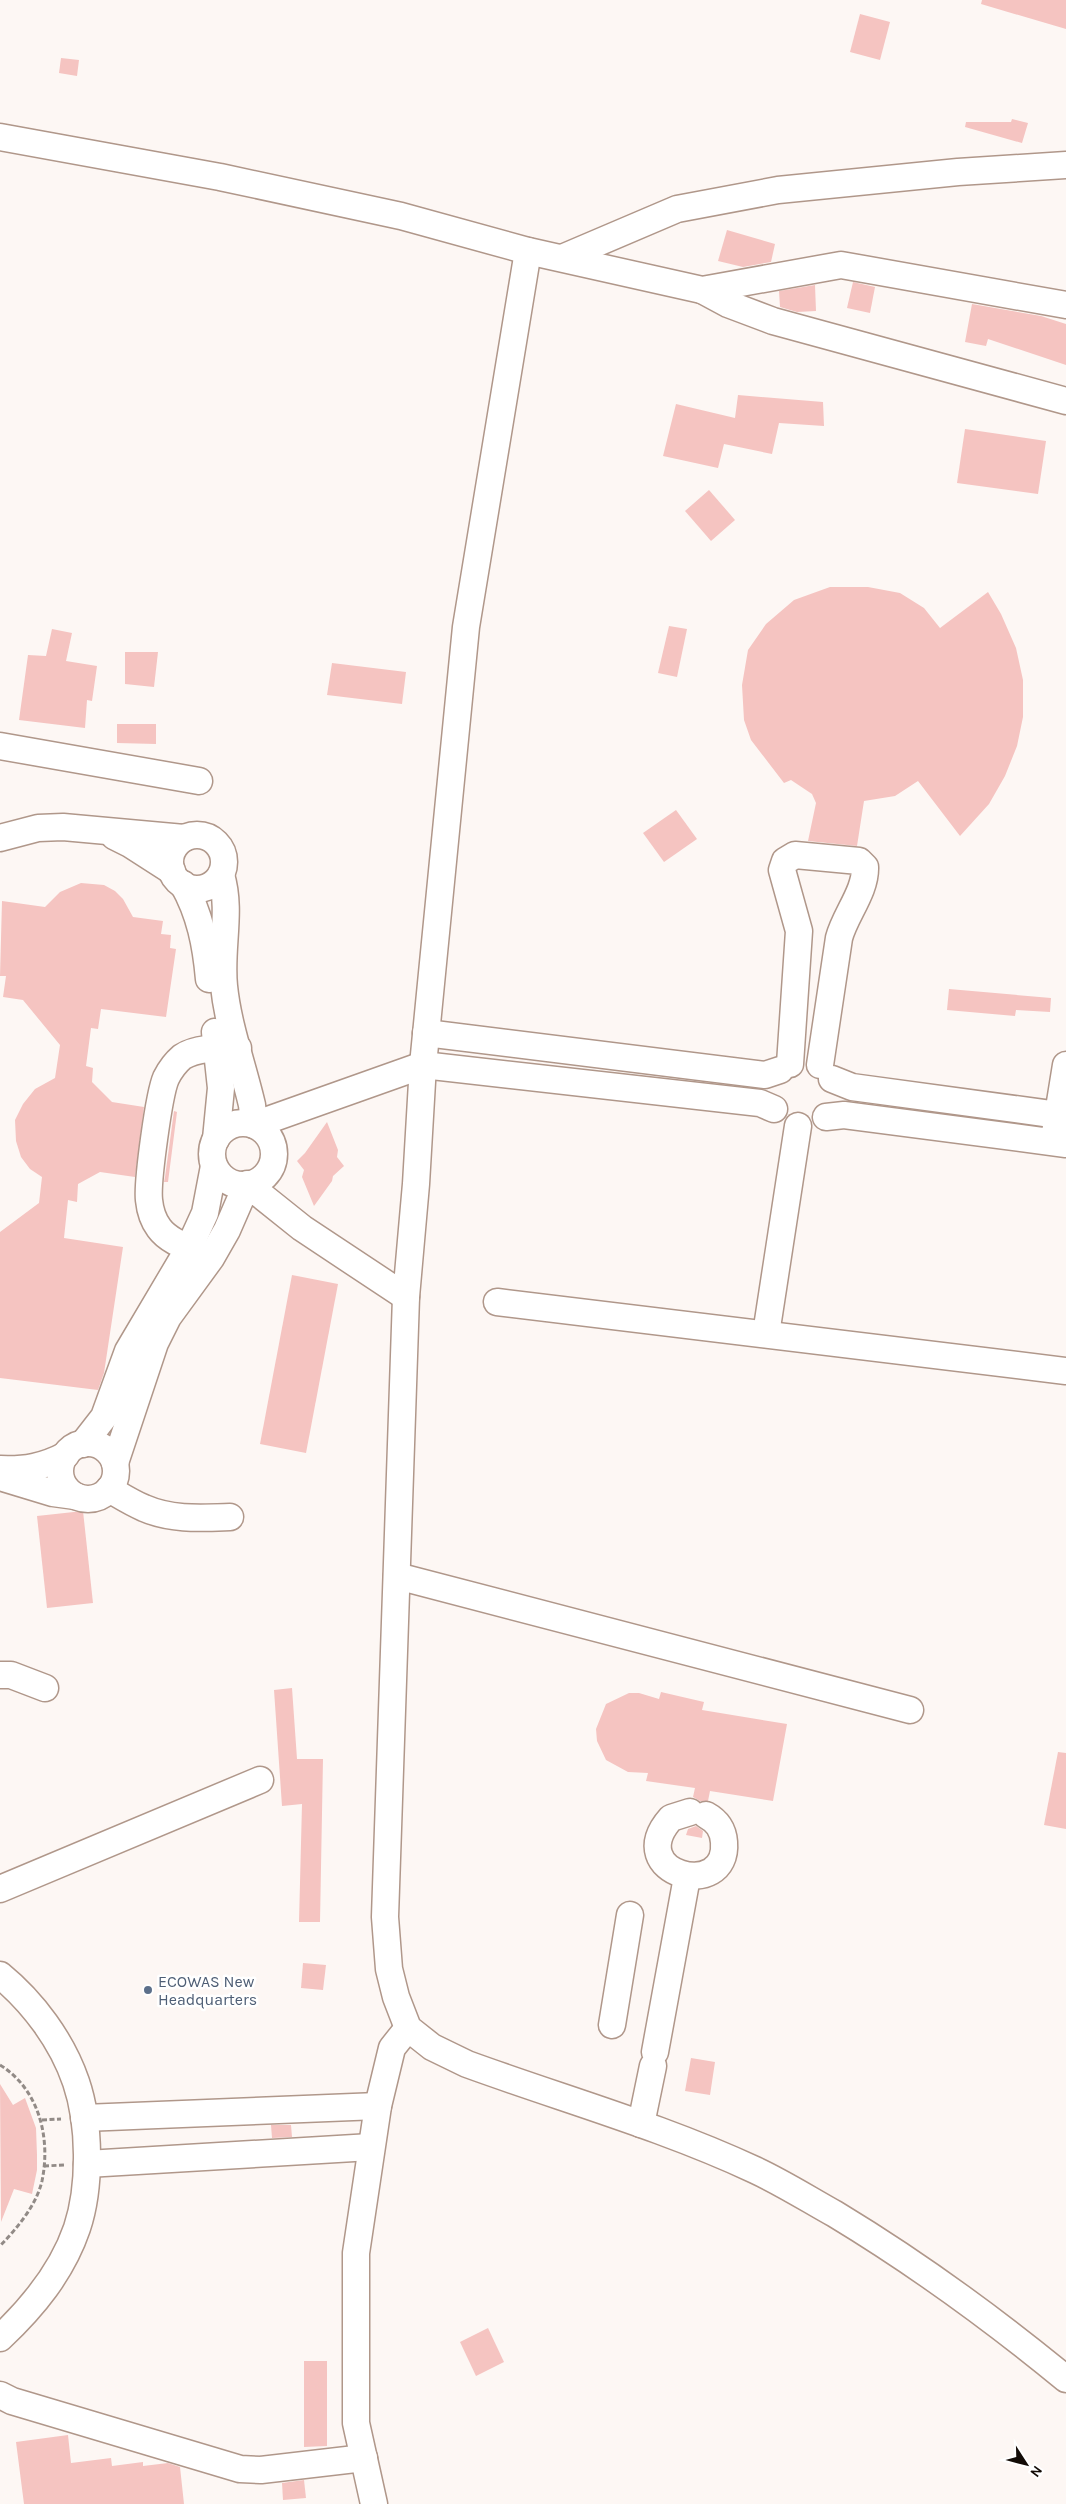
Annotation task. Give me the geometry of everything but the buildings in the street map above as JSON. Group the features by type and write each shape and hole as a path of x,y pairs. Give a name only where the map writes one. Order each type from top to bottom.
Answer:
{"street":[{"path":"0,138 220,177 372,210 528,250 702,290 728,304 773,321 1066,400"},
{"path":"562,258 654,218 687,207 778,190 958,172 1066,165"},
{"path":"528,250 466,627 423,1065 416,1184 406,1297 385,1917 389,1969 396,1997 408,2028 432,2047 467,2064 641,2124 768,2176 860,2230 1004,2329 1066,2379"},
{"path":"702,290 841,265 1066,305"},
{"path":"0,746 199,780"},
{"path":"0,838 38,828 63,827 106,833 184,838 192,835 201,835 216,842 224,858 221,875 227,901 223,960 228,1048 212,1157 214,1166 200,1252 155,1343 114,1462 114,1481 109,1490 93,1499 53,1493 0,1477"},
{"path":"106,833 130,844 177,877 199,889 215,882 221,875"},
{"path":"184,838 172,852 177,877 194,903 204,938 228,1048 252,1105 254,1125 269,1138 273,1157 265,1175 257,1181 247,1184 228,1181 214,1166"},
{"path":"216,1139 228,1126 237,1123 254,1125 423,1065 760,1103 774,1109 783,1120 798,1126 818,1123 826,1117 835,1099 826,1072 839,938 865,876 865,867 858,861 795,855 785,861 782,870 799,931 785,1067 770,1089 774,1109"},
{"path":"799,931 839,938"},
{"path":"426,1033 765,1075 808,1061 852,1087 1062,1116"},
{"path":"200,1252 167,1237 158,1228 150,1212 150,1180 165,1080 172,1068 183,1057 196,1052 228,1048"},
{"path":"826,1117 844,1115 1060,1143 1066,1065"},
{"path":"766,1334 798,1126"},
{"path":"247,1184 302,1228 406,1297"},
{"path":"75,1496 67,1490 60,1473 74,1450 104,1417 128,1351 200,1252 238,1208 247,1184"},
{"path":"498,1302 1066,1371"},
{"path":"0,1469 23,1470 47,1466 74,1450 99,1446 111,1456 114,1462"},
{"path":"109,1490 160,1514 192,1519 230,1517"},
{"path":"397,1576 910,1710"},
{"path":"0,1675 11,1675 45,1688"},
{"path":"0,1889 260,1780"},
{"path":"698,1814 719,1825 723,1835 724,1846 722,1856 708,1872 698,1876 687,1876 677,1874 668,1867 662,1858 659,1847 660,1836 671,1818 698,1814"},
{"path":"641,2124 687,1876"},
{"path":"612,2025 630,1915"},
{"path":"0,1975 32,2004 57,2044 76,2082 84,2118 87,2164 84,2198 77,2228 62,2261 44,2291 22,2317 0,2338"},
{"path":"374,2504 356,2423 356,2253 378,2106 392,2048 408,2028"},
{"path":"84,2118 378,2106"},
{"path":"87,2164 371,2147"},
{"path":"0,2395 12,2401 240,2469 262,2470 364,2458"}],"path":[{"path":"0,2065 23,2086 42,2120 45,2137 42,2182 32,2204 16,2230 0,2246"},
{"path":"42,2120 51,2120"},
{"path":"44,2166 54,2165"}],"place":[{"name":"ECOWAS New Headquarters","path":"148,1990"}]}
